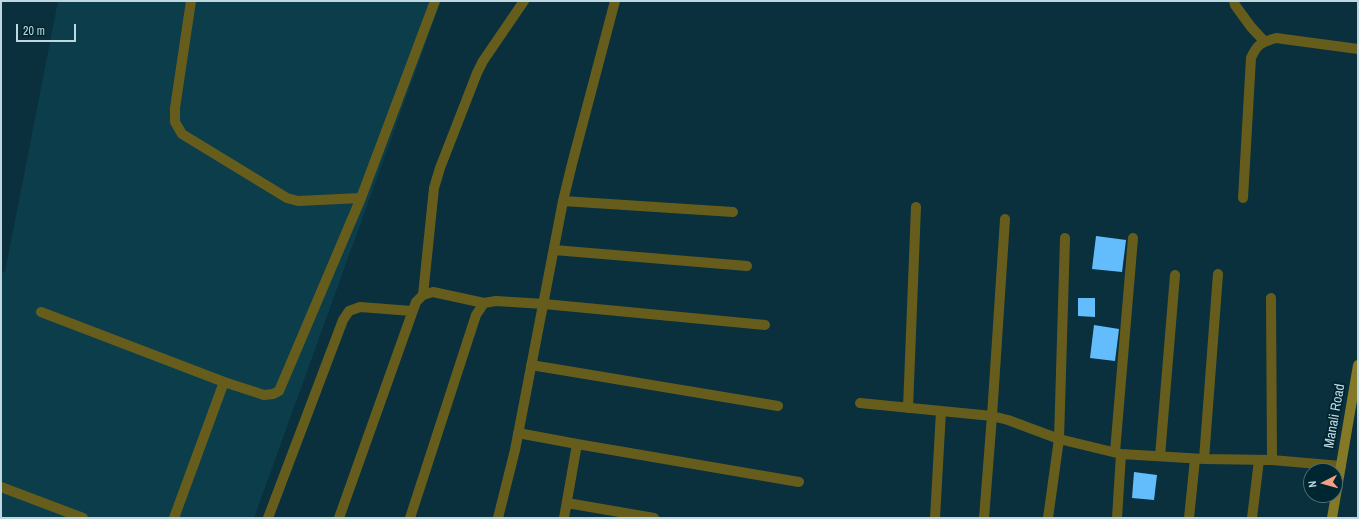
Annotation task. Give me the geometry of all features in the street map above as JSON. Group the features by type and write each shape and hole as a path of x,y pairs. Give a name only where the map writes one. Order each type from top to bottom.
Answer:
{"main road":[{"name":"Manali Road","path":"1342,463 1358,366"},
{"name":"Manali Road","path":"1332,518 1335,503"}],"street":[{"path":"191,1 175,108 175,122 182,134 286,198 298,201 361,198"},
{"path":"41,312 224,382 264,395 279,391 361,198 435,1"},
{"path":"339,518 412,311 416,302 423,294 434,188 440,168 483,61 524,1"},
{"path":"498,518 518,433 563,201 615,1"},
{"path":"1234,1 1235,5 1251,27 1264,41"},
{"path":"1243,198 1251,58 1255,48 1264,41 1276,38 1358,49"},
{"path":"563,201 733,212"},
{"path":"908,408 916,206"},
{"path":"984,518 1005,219"},
{"path":"1048,518 1059,439 1065,238"},
{"path":"1117,518 1118,453 1133,238"},
{"path":"554,250 747,266"},
{"path":"1189,518 1200,459 1218,274"},
{"path":"1160,456 1174,275"},
{"path":"423,294 433,292 484,303 496,301 544,304 765,325"},
{"path":"1271,298 1272,460"},
{"path":"410,518 476,315 484,303"},
{"path":"268,518 343,320 349,311 360,307 412,311"},
{"path":"531,365 778,406"},
{"path":"174,518 224,382"},
{"path":"860,403 992,416 1008,420 1059,439 1118,453 1200,459 1272,460 1306,463"},
{"path":"935,518 941,411"},
{"path":"518,433 799,482"},
{"path":"564,518 577,444"},
{"path":"1252,518 1259,460"},
{"path":"1,488 83,518"},
{"path":"567,503 654,518"}],"shaded area":[{"path":"58,1 441,1 254,518 1,518 1,273 5,272"}],"building":[{"path":"1096,236 1126,240 1122,272 1092,269"},
{"path":"1078,298 1095,298 1095,317 1078,316"},
{"path":"1094,325 1119,329 1115,361 1090,358"},
{"path":"1134,472 1157,475 1154,500 1132,498"}]}
